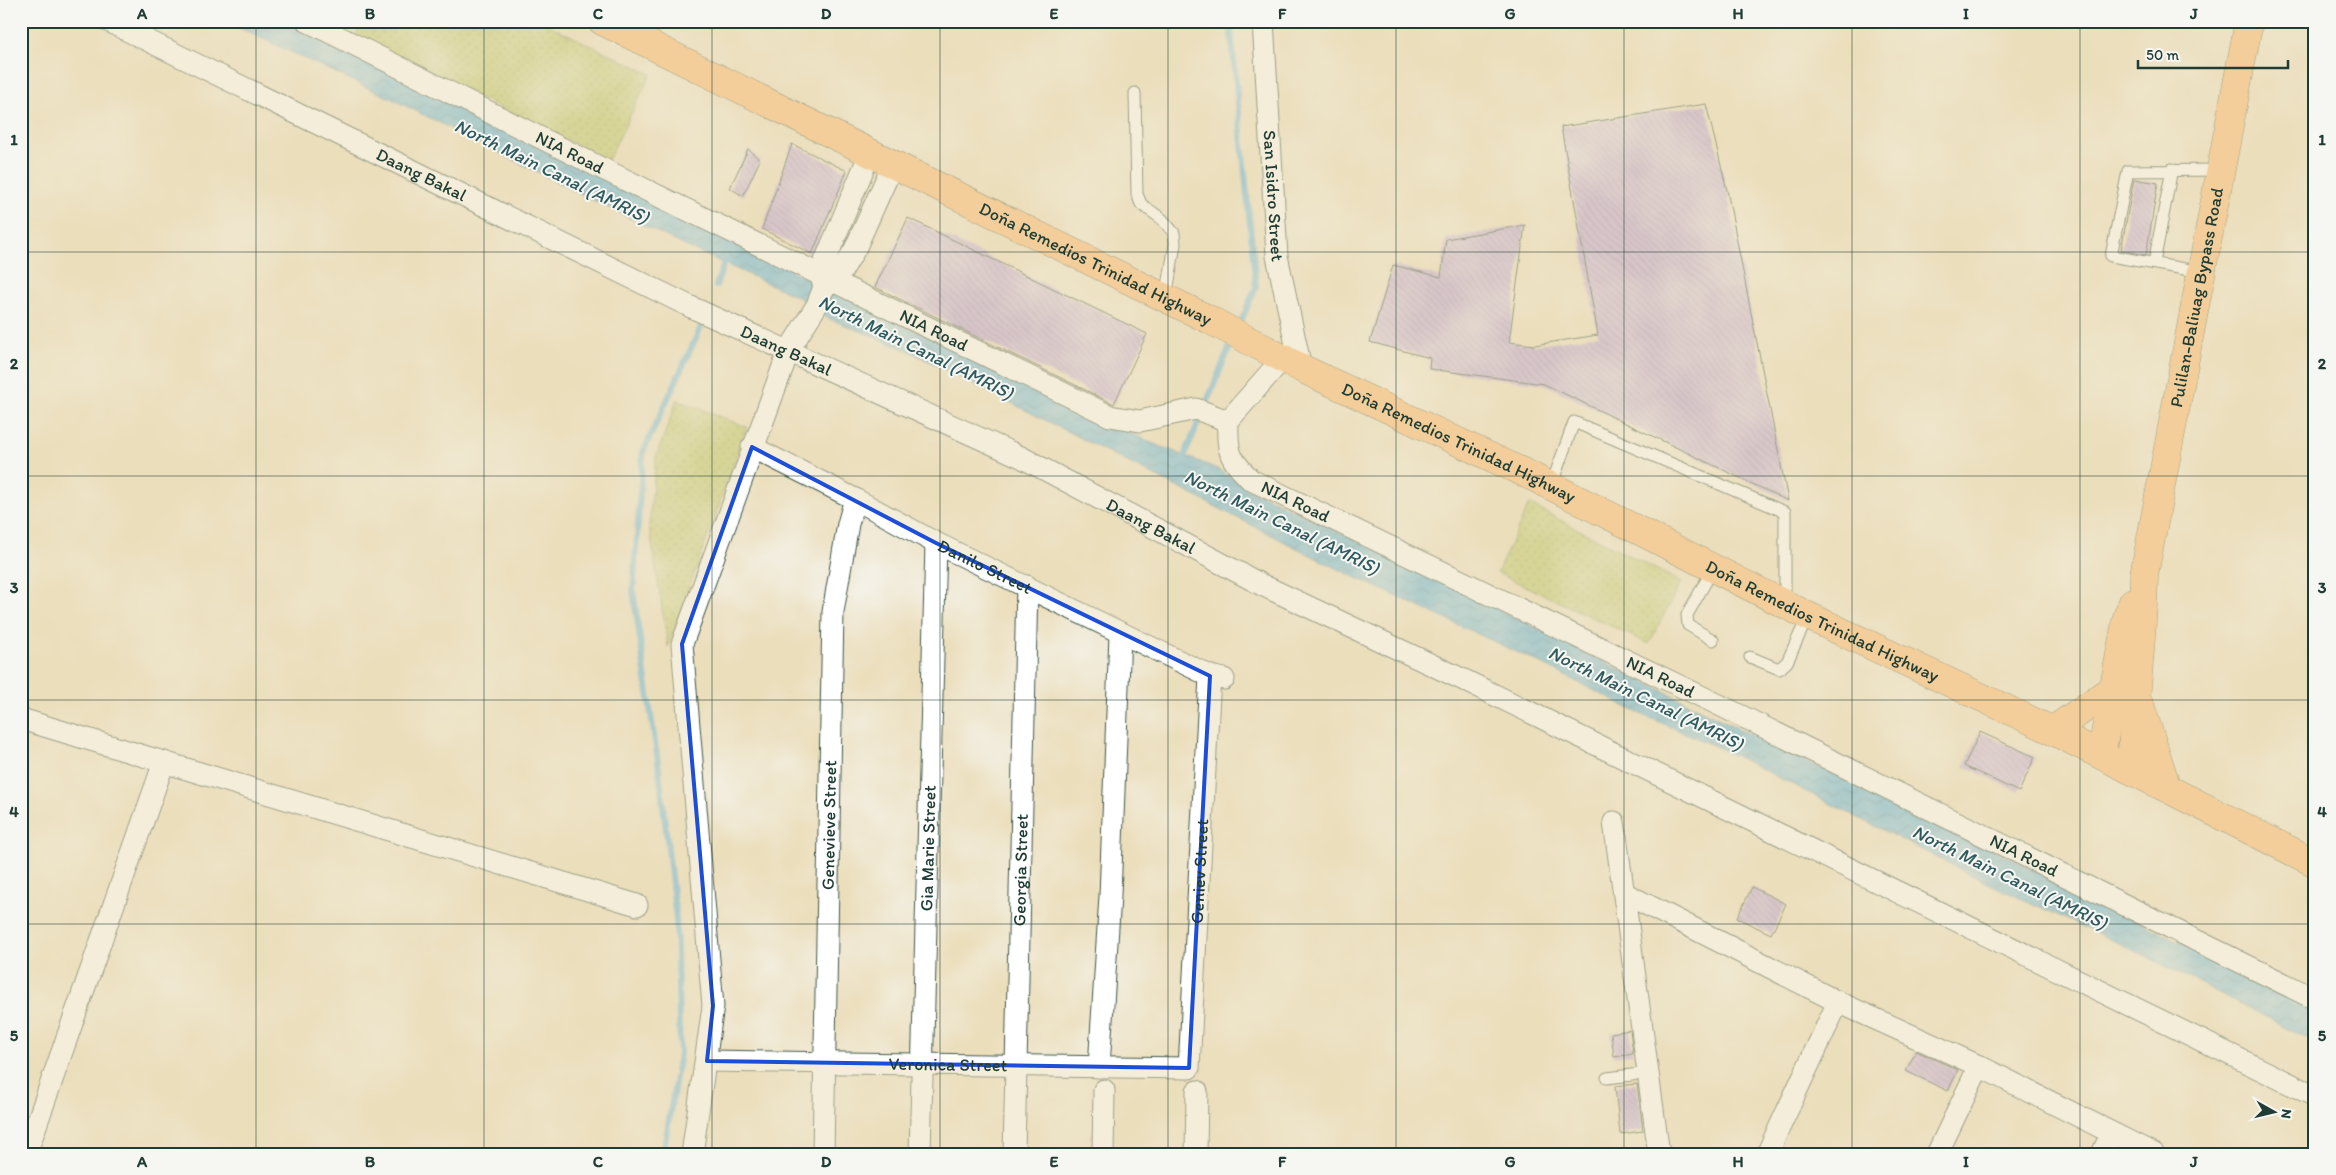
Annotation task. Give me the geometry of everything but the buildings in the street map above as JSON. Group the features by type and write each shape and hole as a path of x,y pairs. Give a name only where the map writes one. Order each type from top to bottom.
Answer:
{"main road":[{"name":"Doña Remedios Trinidad Highway","path":"602,21 1210,320 1283,358 1551,487 1797,611 2168,788 2315,863"},
{"name":"Pulilan-Baliuag Bypass Road","path":"2131,770 2124,692 2127,617 2144,575 2248,21"},
{"name":"Pulilan-Baliuag Bypass Road","path":"2100,755 2124,692"},
{"path":"2052,731 2124,692 2168,788"}],"street":[{"name":"Daang Bakal","path":"108,21 691,307 789,350 1021,458 1262,585 1464,680 2315,1096"},
{"name":"NIA Road","path":"307,21 601,168 824,286 1110,416 1140,421 1212,415 1227,443 1233,462 1251,480 1684,688 2315,1000"},
{"name":"San Isidro Street","path":"1263,21 1283,358"},
{"path":"692,1154 713,1006 682,644 752,447 789,350 824,286 882,158"},
{"path":"1212,415 1283,358"},
{"name":"Danilo Street","path":"752,447 855,498 936,543 1027,586 1120,634 1217,677"},
{"name":"Genevieve Street","path":"823,1154 833,612 848,524 855,498"},
{"name":"Gia Marie Street","path":"920,1154 936,543"},
{"name":"Georgia Street","path":"1014,1154 1027,586"},
{"path":"1099,1067 1110,896 1120,634"},
{"name":"Geniev Street","path":"1189,1068 1217,677"},
{"path":"21,719 637,905"},
{"path":"26,1154 164,762"},
{"path":"1614,822 1659,1154"},
{"path":"1624,893 1838,1002 1978,1066 2154,1154"},
{"path":"1767,1154 1838,1002"},
{"name":"Veronica Street","path":"706,1061 1015,1067 1189,1068"},
{"path":"1937,1154 1978,1066"},
{"path":"1103,1154 1104,1090"},
{"path":"1196,1154 1197,1091"},
{"path":"2102,1154 2111,1134"}],"lane":[{"path":"1135,93 1137,194 1140,204 1162,219 1174,233 1175,244 1166,299"},
{"path":"2201,272 2154,262 2111,256 2128,171 2172,169 2220,170"},
{"path":"2154,262 2172,169"},
{"path":"1551,487 1574,422 1785,512 1797,611 1787,662 1779,669 1750,657"},
{"path":"1713,569 1687,615 1688,625 1713,640"},
{"path":"1607,1078 1648,1073"}],"highlighted area":[{"path":"752,447 936,543 1210,676 1189,1068 707,1061 713,1006 682,644"}],"green space":[{"path":"363,21 540,21 651,74 608,160 355,37"},
{"path":"677,400 747,427 668,647 649,525 656,457"},
{"path":"1529,504 1681,582 1649,644 1497,573"}],"water":[{"name":"North Main Canal (AMRIS)","path":"224,21 286,21 864,306 1152,443 1216,468 1248,488 1511,615 1782,750 1966,836 2315,1009 2315,1042 2138,952 1983,881 1722,749 1636,712 1538,662 1342,571 907,350 825,317 798,297 683,245 390,98"}],"waterway":[{"path":"1230,21 1256,287 1238,328"},
{"path":"716,286 726,257"},
{"path":"663,1154 680,1053 676,920 659,769 633,591 643,452 706,316"},
{"path":"1181,464 1233,339"}]}
